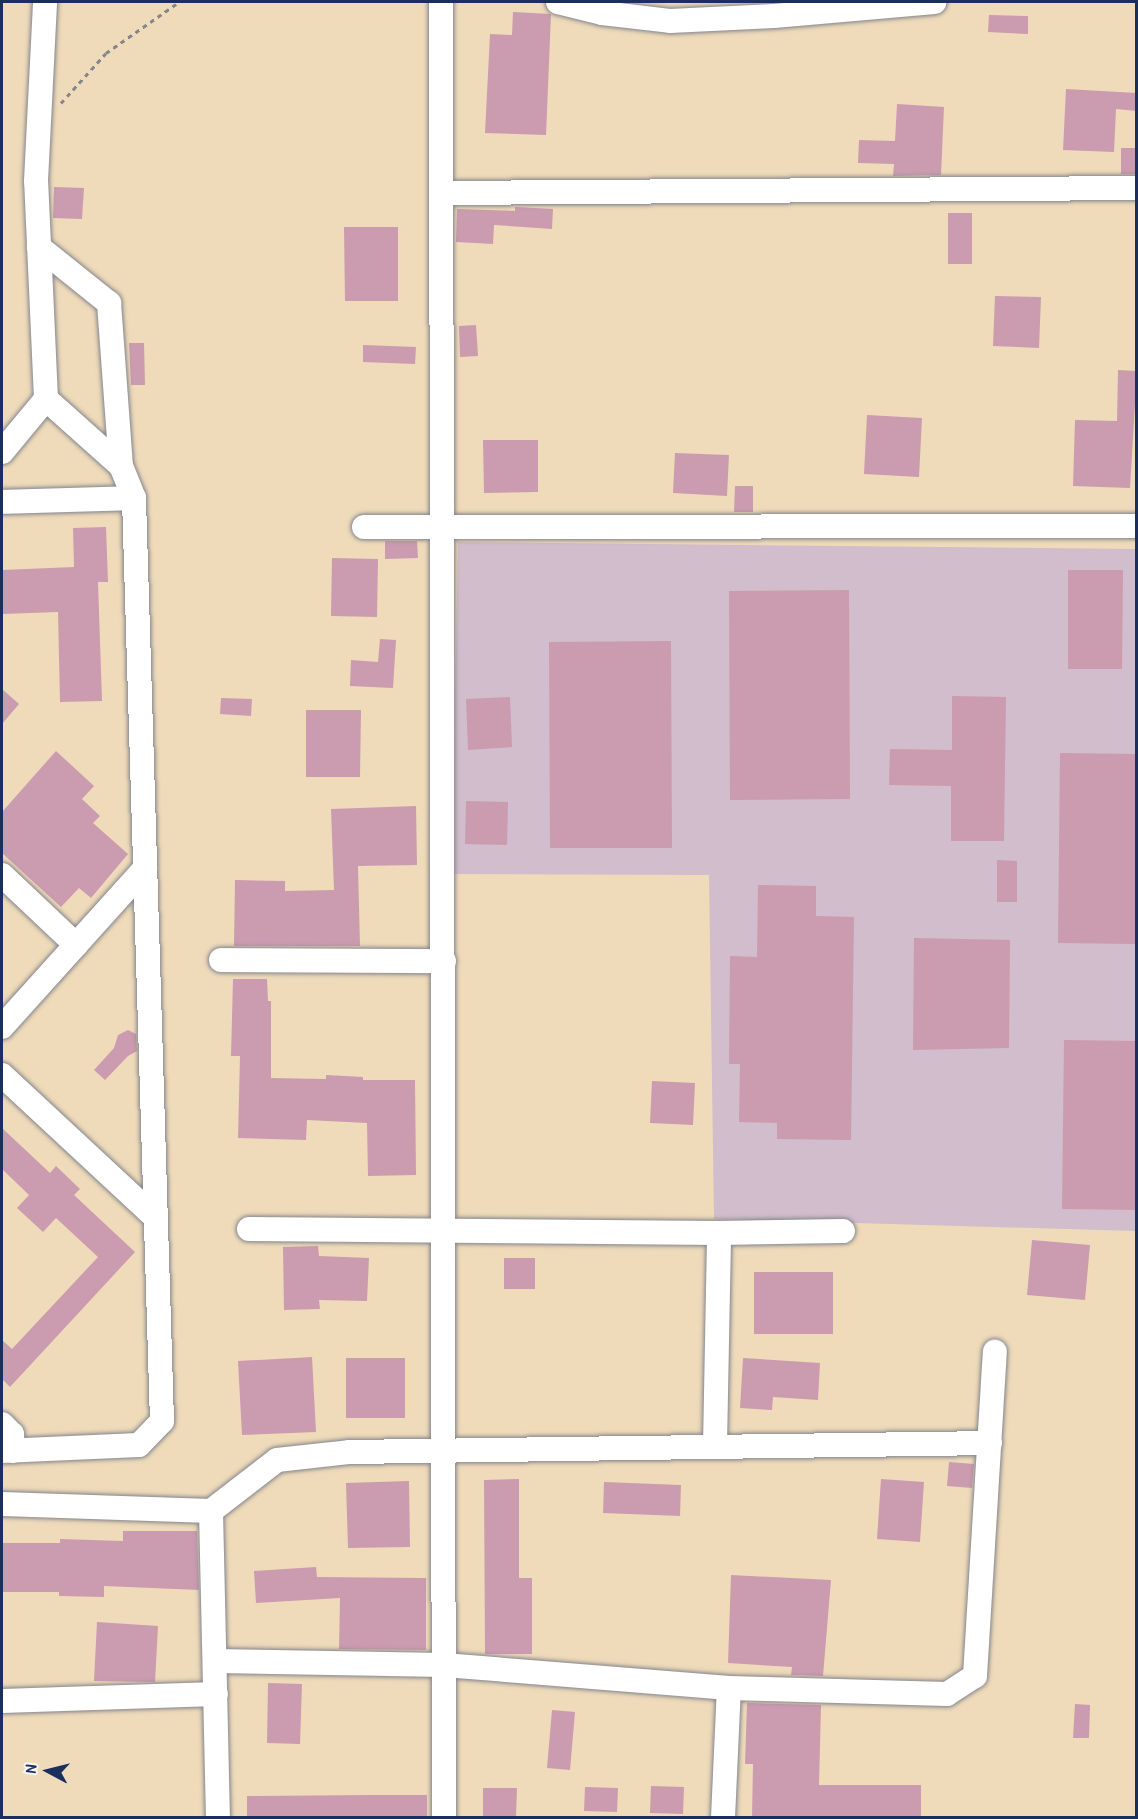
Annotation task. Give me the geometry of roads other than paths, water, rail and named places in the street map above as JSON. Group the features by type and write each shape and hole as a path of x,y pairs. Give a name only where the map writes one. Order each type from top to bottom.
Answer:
{"street":[{"path":"2,452 46,399 36,181 45,2"},
{"path":"441,2 444,1818"},
{"path":"558,2 602,14 670,21 774,9 933,2"},
{"path":"442,193 1137,188"},
{"path":"2,1424 12,1434 7,1451 139,1445 162,1421 134,498 121,466 109,303 39,247"},
{"path":"46,399 121,466"},
{"path":"2,502 134,498"},
{"path":"364,527 1137,526"},
{"path":"2,1027 145,868"},
{"path":"2,874 76,945"},
{"path":"221,960 444,962"},
{"path":"2,1075 155,1217"},
{"path":"249,1229 719,1233 843,1231"},
{"path":"715,1446 719,1233"},
{"path":"216,1660 444,1665 729,1688 947,1694 975,1676 995,1352"},
{"path":"2,1504 211,1511 277,1460 349,1452 990,1443"},
{"path":"211,1511 218,1818"},
{"path":"723,1818 729,1688"},
{"path":"2,1701 216,1694"}]}
